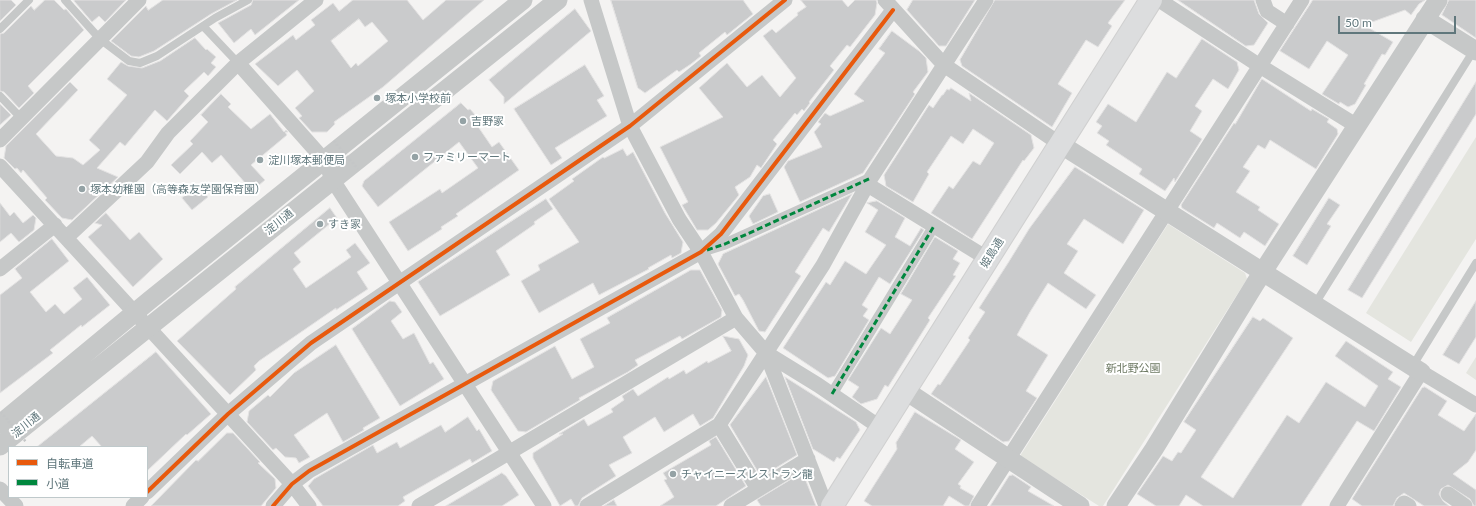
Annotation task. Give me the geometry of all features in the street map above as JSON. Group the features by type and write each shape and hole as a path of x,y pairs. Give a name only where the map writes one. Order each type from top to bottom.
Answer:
{"main road":[{"name":"姫島通","path":"832,506 906,391 1151,0"}],"street":[{"path":"0,140 139,0"},
{"path":"67,237 148,162 168,133 238,63 316,0"},
{"path":"522,0 535,19"},
{"name":"淀川通","path":"1,418 325,160 522,0"},
{"name":"淀川通","path":"0,446 149,328 332,179 558,0"},
{"path":"590,0 630,126 679,219 701,252 736,318 766,353 832,394 881,428"},
{"path":"148,491 228,414 311,344 398,283 630,126 785,0"},
{"path":"587,506 719,425 822,265 870,182 986,0"},
{"path":"1159,0 1260,66 1357,126"},
{"path":"1263,0 1267,11 1287,24"},
{"path":"978,506 1302,0"},
{"path":"1116,506 1154,449 1264,272 1438,0"},
{"path":"701,252 721,234 890,5 944,65 1060,144 1166,212 1315,304 1416,370 1476,405"},
{"path":"1425,19 1475,50"},
{"path":"238,63 325,160 332,179 398,283 466,383 544,506"},
{"path":"0,166 67,237 292,484 309,506"},
{"path":"273,506 292,484 309,471 701,252 725,244 870,182"},
{"path":"870,182 934,226 988,259"},
{"path":"0,270 55,225"},
{"path":"832,394 934,226"},
{"path":"419,506 736,318"},
{"path":"766,353 826,506"},
{"path":"1337,506 1416,370"},
{"path":"906,391 1080,506"},
{"path":"719,425 758,489"},
{"path":"731,506 808,459"},
{"path":"0,489 8,498"},
{"path":"1448,494 1465,506"},
{"path":"8,498 16,506"},
{"path":"133,506 141,498"},
{"path":"1402,506 1404,502 1410,506"}],"lane":[{"path":"65,0 100,39 129,61 140,63 157,56 204,27 215,18 248,0"},
{"path":"0,29 24,2"},
{"path":"204,27 238,63"},
{"path":"1315,304 1475,50"},
{"path":"0,96 22,119"},
{"path":"1416,370 1476,263"}],"path":[{"path":"334,141 358,169"},
{"path":"1,418 26,442"}],"green space":[{"path":"1476,137 1476,239 1411,342 1366,313"},
{"name":"新北野公園","path":"1168,224 1245,273 1247,279 1103,506 1099,506 1020,456"},
{"path":"1476,357 1476,380 1466,373"}],"building":[{"path":"0,0 11,0 16,5 0,21"},
{"path":"45,0 54,0 64,10 66,9 84,30 28,86 34,93 19,108 4,92 0,91 0,34 4,33 31,6 34,10"},
{"path":"126,0 105,22 99,16 92,22 74,1"},
{"path":"163,0 237,0 211,14 154,51 139,57 131,56 111,41 146,6 148,10"},
{"path":"253,0 299,0 255,35 251,29 234,43 218,23 251,5"},
{"path":"353,0 407,0 423,20 446,0 484,0 383,87 334,122 335,124 327,132 312,132 299,118 302,116 295,108 314,91 297,70 278,86 255,64 293,35 296,40 315,25 311,20 333,3 339,11","holes":["359,19 365,27 372,22 388,41 358,66 356,63 351,68 331,41"]},
{"path":"611,0 743,0 753,14 727,35 725,32 699,53 701,56 691,64 679,72 677,70 645,93 638,88"},
{"path":"801,0 842,0 848,7 855,0 876,0 877,3 875,15 850,47 847,45 830,66 834,70 809,102 810,103 804,111 802,109 797,115 795,113 773,140 777,144 761,168 757,165 750,177 735,187 739,195 716,223 708,230 697,230 682,205 688,202 660,147 723,117 699,88 727,63 747,87 762,75 780,97 796,78 763,36 772,29 776,33 798,15 797,13 806,7"},
{"path":"913,0 975,0 946,46 939,46 907,10"},
{"path":"995,0 1125,0 1108,23 1112,26 1098,47 1086,40 1058,84 1072,93 1052,127 962,66 960,60"},
{"path":"1178,0 1254,0 1259,14 1268,23 1254,45 1246,46"},
{"path":"1313,0 1425,0 1419,4 1411,15 1405,10 1364,25 1393,42 1385,55 1382,54 1364,84 1366,85 1355,104 1348,107 1340,102 1339,104 1322,94 1348,55 1327,41 1309,69 1280,51"},
{"path":"1449,0 1476,0 1476,38 1442,15"},
{"path":"575,9 591,31 504,104 504,97 489,80"},
{"path":"892,31 926,58 928,72 913,92 915,94 863,173 800,202 784,167 788,161 822,147 814,132 821,124 818,122 825,113 830,116 864,101 854,94 885,53 879,49"},
{"path":"195,38 206,50 207,49 216,57 211,63 216,67 208,76 204,72 184,91 189,96 167,121 155,110 125,146 120,142 97,168 118,177 72,220 62,218 45,200 47,198 23,170 21,173 4,158 6,146 70,82 78,90 36,134 56,156 73,158 83,165 100,150 89,140 127,95 107,79 121,62 128,66 142,68 160,61"},
{"path":"1202,39 1237,62 1239,70 1228,89 1213,79 1195,106 1202,111 1190,131 1202,139 1175,182 1174,178 1165,191 1139,174 1142,169 1106,145 1109,141 1097,133 1102,126 1096,122 1108,104 1136,122 1167,72 1176,78"},
{"path":"585,65 604,96 597,100 607,116 555,148 562,158 551,165 514,109"},
{"path":"1262,79 1311,111 1312,109 1329,119 1327,122 1337,129 1338,134 1316,169 1270,140 1265,149 1258,145 1243,167 1250,171 1236,192 1260,207 1258,210 1279,224 1265,246 1244,232 1240,238 1217,223 1214,228 1182,208 1181,205 1234,123 1235,124"},
{"path":"1476,82 1476,114 1362,298 1348,290"},
{"path":"951,88 971,101 969,93 1031,135 1034,148 1024,161 1023,160 972,239 931,213 949,186 953,189 973,161 980,165 994,143 973,129 963,144 951,136 927,172 929,174 913,202 886,186 884,175 929,105 933,108 947,89 949,90"},
{"path":"221,94 231,104 228,107 251,129 270,114 284,132 286,130 288,132 285,132 287,135 251,165 265,180 252,191 221,155 212,163 202,152 180,174 171,165 193,144 190,141 208,122 201,115"},
{"path":"461,103 468,110 470,109 483,124 479,128 492,147 499,142 519,170 456,214 458,216 441,227 442,229 408,251 389,222 440,189 442,193 478,168 459,142 378,207 362,186 364,181"},
{"path":"0,104 11,115 0,125"},
{"path":"623,149 627,156 633,152 665,213 683,242 681,253 672,258 671,255 648,268 649,269 599,295 593,283 539,313 521,281 540,270 538,265 579,242 549,199 574,181 572,179 603,157 604,158"},
{"path":"1075,167 1144,210 1123,244 1084,219 1067,244 1078,251 1064,273 1096,295 1086,309 1048,283 1017,335 1048,355 1026,391 1037,398 1009,441 1003,442 931,394 938,384 940,385 970,340 968,338 985,312 979,308 1029,229"},
{"path":"198,186 208,197 192,210 182,198"},
{"path":"770,194 778,212 753,224 749,216 763,196"},
{"path":"852,194 829,232 823,228 795,272 801,276 765,332 759,331 743,300 739,294 735,296 718,264 723,254"},
{"path":"1329,198 1340,205 1327,224 1331,226 1307,265 1293,256"},
{"path":"546,199 553,209 534,222 535,224 496,251 510,275 440,316 418,282"},
{"path":"877,201 905,218 895,237 910,246 921,228 924,230 890,284 879,277 862,305 868,309 863,316 869,320 835,376 828,378 783,348 826,282 830,285 845,261 866,274 886,245 865,232 878,210 867,203"},
{"path":"0,203 10,216 14,212 23,223 33,215 36,218 34,230 19,242 11,233 0,242"},
{"path":"330,208 337,218 294,253 301,262 293,269 306,288 351,257 346,250 355,243 370,263 357,272 368,289 336,310 336,308 259,361 254,366 256,370 230,395 177,341 236,289 235,287"},
{"path":"106,213 130,240 139,232 163,259 133,287 88,237 102,225 95,223"},
{"path":"935,237 958,251 953,259 960,263 953,275 956,276 928,318 930,320 888,387 885,385 877,399 861,404 852,397 859,387 848,380 881,328 890,334 912,300 901,294"},
{"path":"52,239 69,261 30,292 46,312 55,304 64,314 82,299 73,288 87,277 110,305 82,327 81,325 50,350 53,353 0,393 0,295 22,278 15,269"},
{"path":"691,270 700,270 722,310 721,317 682,339 680,336 635,360 638,365 628,372 579,398 580,400 526,432 518,431 491,390 493,381 555,346 572,379 594,367 580,339 610,323 607,318"},
{"path":"390,301 395,302 402,312 391,321 403,339 414,333 430,364 433,362 444,379 400,406 352,329"},
{"path":"1476,301 1476,337 1459,364 1443,355"},
{"path":"1253,317 1260,321 1263,318 1293,338 1201,477 1233,498 1287,415 1299,423 1326,382 1365,407 1378,386 1335,356 1346,341 1393,372 1388,379 1401,387 1374,431 1357,421 1301,506 1203,506 1186,495 1179,506 1156,506 1137,494 1163,456 1172,461 1178,452 1181,453 1196,430 1184,422"},
{"path":"723,336 739,339 748,355 744,366 713,418 700,426 693,414 664,432 655,417 623,437 632,453 609,465 616,476 582,498 578,506 575,506 571,499 560,506 533,458 533,453 563,434 559,434 584,419 588,426 613,412 611,409 624,400 622,396 633,389 638,396 668,377 669,379 684,370 686,374 707,361 708,363 731,351"},
{"path":"336,345 380,418 363,428 364,430 343,442 327,413 294,435 310,457 299,463 296,458 285,457 276,448 273,450 247,422 249,411 268,395 270,397 294,373"},
{"path":"156,352 211,414 187,435 186,434 148,470 148,446 101,446 92,436 80,446 38,446"},
{"path":"766,377 797,455 761,477 730,425"},
{"path":"785,377 856,422 860,430 840,459 837,457 834,462 813,449"},
{"path":"1425,387 1447,401 1438,415 1464,431 1476,414 1476,450 1468,462 1453,474 1476,490 1476,506 1474,506 1470,499 1448,485 1441,489 1439,494 1443,501 1449,506 1424,506 1404,493 1397,498 1393,506 1362,506 1352,499 1422,388"},
{"path":"915,412 961,440 955,449 974,462 958,484 961,486 960,488 974,496 969,506 965,506 949,496 943,506 872,506 864,501 897,449 896,443"},
{"path":"468,417 477,431 479,429 492,451 472,463 470,459 403,497 405,501 398,506 323,506 308,486 314,479 373,445 377,453 397,442 400,448 441,425 445,432"},
{"path":"227,433 233,433 260,462 258,463 275,479 276,488 261,506 151,506 196,460 198,461"},
{"path":"716,437 746,486 716,506 660,506 674,497 664,480 667,479 663,473 711,445 709,441"},
{"path":"502,473 506,476 519,495 502,506 446,506"},
{"path":"800,474 804,476 816,506 761,506 757,500"},
{"path":"1013,475 1031,487 1028,491 1054,506 990,506 1009,476"},
{"path":"614,500 617,506 604,506"}],"marked path":[{"path":"707,250 725,244 871,178"},
{"path":"832,394 934,226"}],"cycle path":[{"path":"148,491 228,414 311,343 630,126 785,0"},
{"path":"273,506 292,484 309,471 701,252 721,234 893,10"}],"place":[{"name":"塚本小学校前","path":"377,98"},
{"name":"吉野家","path":"463,121"},
{"name":"ファミリーマート","path":"415,157"},
{"name":"淀川塚本郵便局","path":"260,160"},
{"name":"塚本幼稚園（高等森友学園保育園）","path":"82,189"},
{"name":"すき家","path":"320,224"},
{"name":"チャイニーズレストラン龍","path":"673,474"}]}
